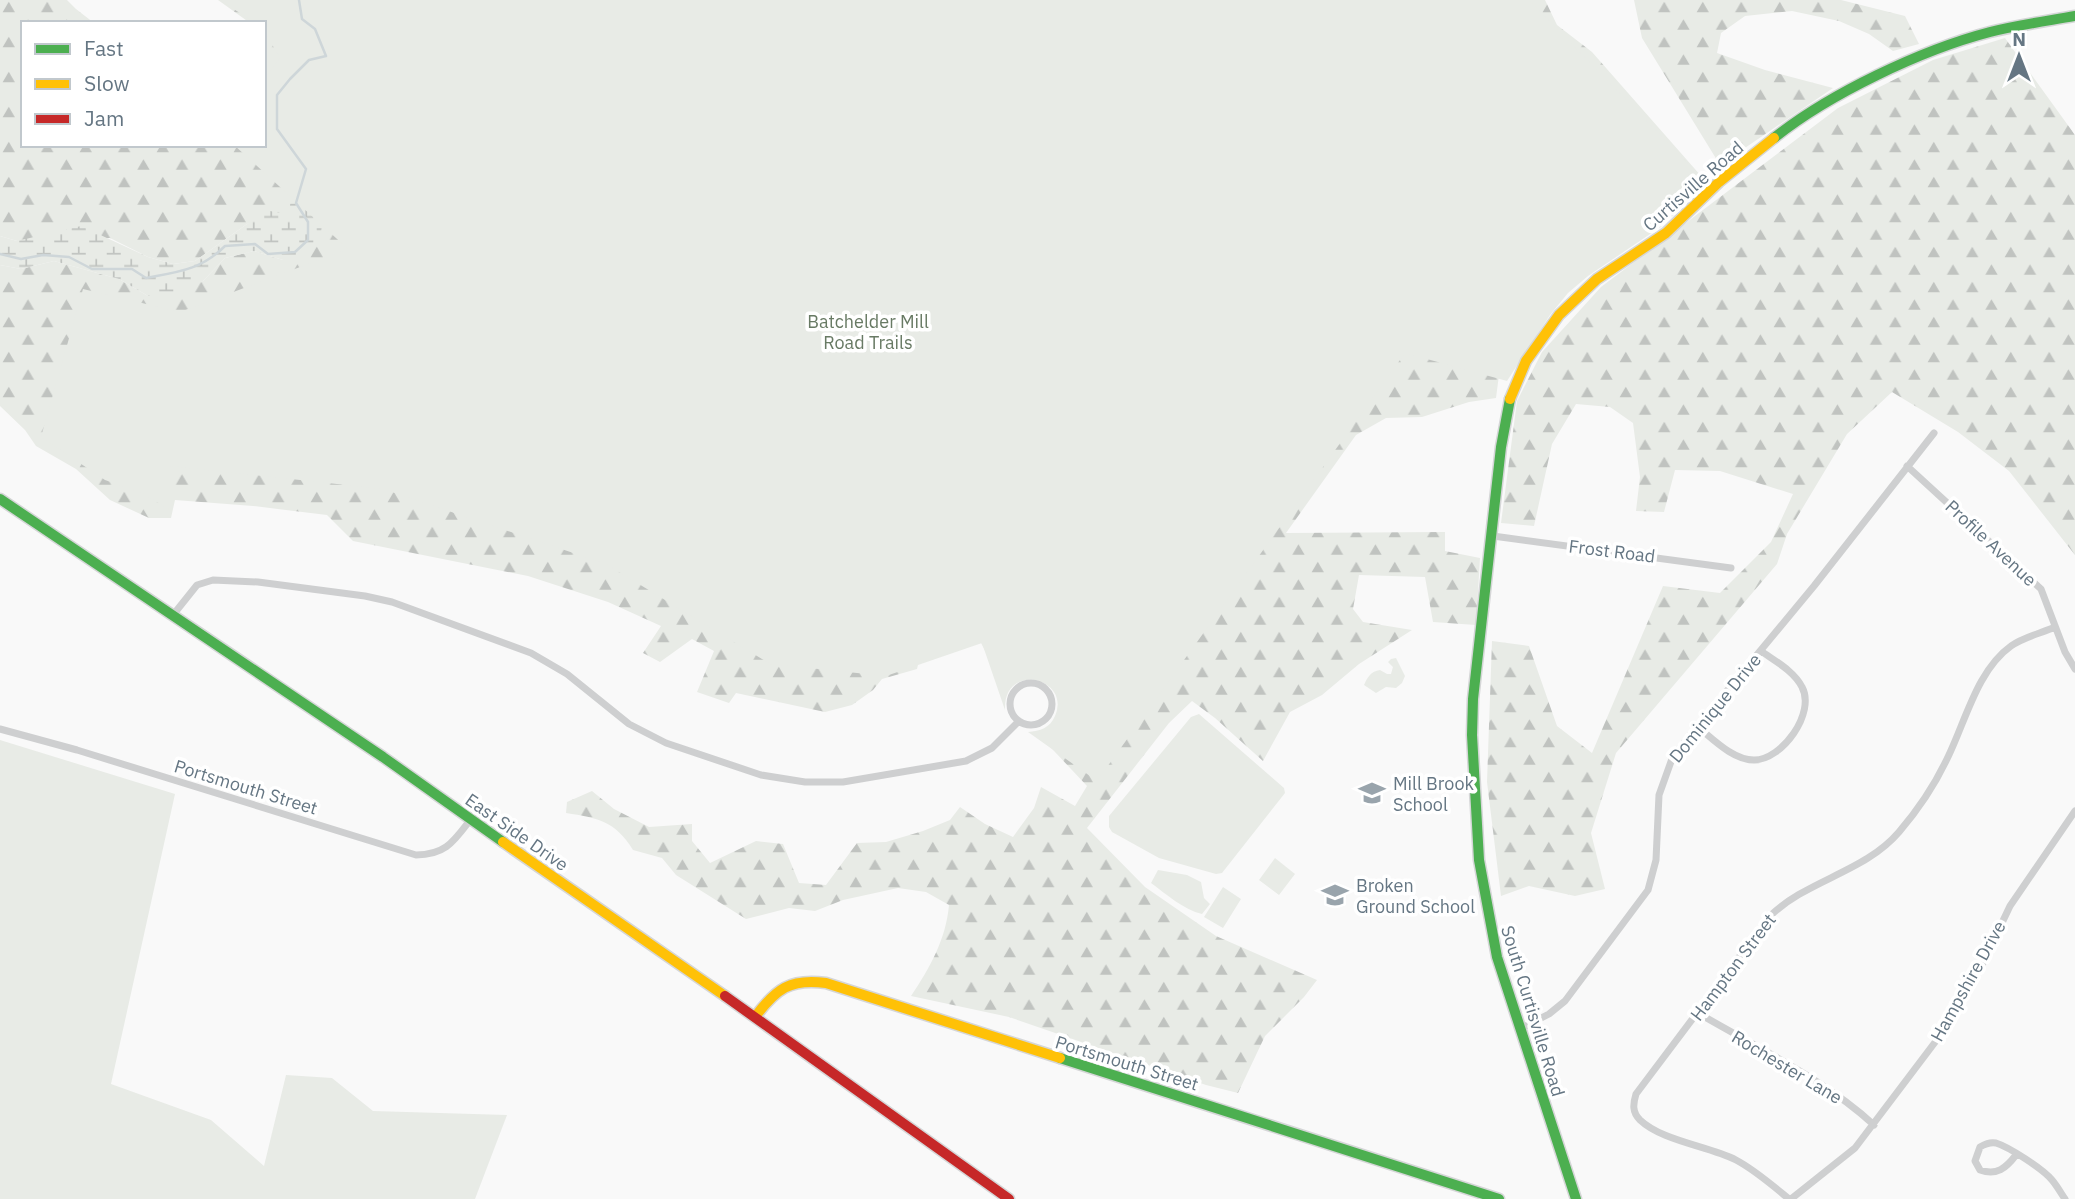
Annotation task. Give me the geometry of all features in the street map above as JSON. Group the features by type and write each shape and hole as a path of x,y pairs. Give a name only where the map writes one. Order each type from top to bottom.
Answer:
{"street":[{"name":"Curtisville Road","path":"1493,536 1504,426 1513,387 1537,345 1578,295 1665,233 1719,182 1813,111 1890,69 1964,40 1990,32 2075,16"},
{"name":"Dominique Drive","path":"1520,1029 1549,1014 1564,1002 1643,900 1655,870 1657,810 1662,782 1673,756 1761,651 1934,433"},
{"name":"Profile Avenue","path":"1908,466 2034,581 2046,598 2064,652 2075,669"},
{"name":"East Side Drive","path":"0,499 471,819 755,1017 1009,1199"},
{"name":"Frost Road","path":"1493,536 1731,568"},
{"name":"South Curtisville Road","path":"1493,536 1479,641 1472,736 1481,878 1497,957 1576,1199"},
{"path":"173,615 197,585 213,580 258,582 392,602 531,653 567,674 622,719 654,738 761,775 787,780 843,782 966,761 992,748 1019,721"},
{"name":"Hampton Street","path":"1790,1199 1737,1161 1656,1130 1640,1120 1634,1113 1636,1094 1744,949 1779,908 1792,898 1871,855 1899,833 1932,787 1997,658 2013,644 2056,628"},
{"path":"1698,727 1743,758 1764,758 1782,746 1804,716 1805,693 1796,677 1761,651"},
{"path":"1028,683 1045,688 1051,697 1050,714 1036,724 1019,721 1010,705 1013,694 1028,683"},
{"name":"Portsmouth Street","path":"0,729 77,750 416,855 435,854 444,849 455,841 471,819"},
{"name":"Hampshire Drive","path":"1790,1199 1855,1148 1942,1033 1981,967 2010,906 2075,811"},
{"name":"Portsmouth Street","path":"755,1017 770,998 786,985 805,980 826,983 1499,1199"},
{"name":"Rochester Lane","path":"1698,1013 1819,1084 1859,1110 1874,1125"},
{"path":"2016,1155 2004,1169 1995,1172 1980,1170 1975,1161 1980,1147 1989,1143 1999,1145 2016,1155 2048,1175 2065,1199"}],"green space":[{"name":"Batchelder Mill Road Trails","path":"0,0 67,0 91,21 21,21 21,147 266,147 266,21 247,21 218,0 1545,0 1557,25 1592,52 1709,185 1554,300 1499,375 1496,398 1469,402 1422,417 1386,418 1356,435 1286,533 1445,532 1445,551 1480,558 1476,625 1433,622 1425,577 1359,575 1353,609 1363,622 1412,630 1359,664 1322,695 1290,712 1263,761 1192,701 1169,723 1087,828 1145,887 1216,936 1317,980 1265,1036 1238,1093 1206,1085 1009,1017 911,996 936,953 949,905 926,892 898,888 843,900 815,911 789,908 746,919 676,875 662,858 633,850 619,833 605,822 566,813 567,802 592,791 614,809 649,827 692,824 692,841 710,863 756,841 783,844 799,883 826,885 857,843 886,842 923,831 950,820 960,807 985,824 1013,837 1034,808 1041,787 1075,806 1087,786 1039,735 1055,730 1060,688 1041,672 1003,686 978,637 920,656 917,669 882,679 873,690 852,705 825,712 736,693 729,703 697,692 714,651 692,639 660,662 643,653 661,626 608,602 528,576 353,541 327,515 175,500 171,518 149,518 110,500 76,469 36,446 25,430 0,406 0,265 21,269 54,261 119,279 148,296 203,281 225,258 254,251 283,260 289,216 247,224 195,261 173,264 148,257 110,238 17,241 0,236"},
{"name":"Batchelder Mill Road Trails","path":"220,0 1529,0 1707,183 1662,226 1588,276 1568,293 1550,315 1507,381 1405,353 1097,781 1028,732 1044,728 1055,716 1058,703 1054,692 1046,684 1036,680 1024,680 1014,685 1007,695 1005,710 982,643 886,676 770,664 606,564 383,489 170,466 170,510 142,493 105,480 41,437 83,289 180,312 348,249 236,147 266,147 266,76 280,58 266,34 266,21 252,21"},
{"path":"1634,0 1841,0 1905,16 1919,44 1893,51 1869,34 1839,21 1792,11 1745,16 1721,33 1717,53 1765,70 1833,88 1720,165 1642,38"},
{"path":"2005,38 2075,135 2075,555 2009,471 1958,432 1892,392 1847,434 1787,534 1777,564 1616,753 1591,833 1605,889 1575,896 1529,886 1501,896 1487,782 1492,641 1529,646 1557,726 1592,753 1663,586 1720,593 1771,542 1793,494 1720,471 1675,470 1664,512 1636,511 1640,477 1633,423 1610,407 1576,404 1552,444 1534,526 1501,523 1517,401 1542,352 1601,287 1838,108 1933,60"},
{"path":"291,197 325,204 321,232 313,251 283,260 254,251 225,258 203,281 175,296 148,296 119,279 54,261 21,269 0,265 0,236 17,241 81,226 148,257 173,264 195,261 270,211 289,215"},
{"path":"1396,658 1405,676 1402,683 1396,688 1386,687 1376,693 1364,685 1374,672 1380,670 1391,674 1393,667 1388,662"},
{"path":"1199,714 1284,788 1285,793 1222,873 1216,874 1159,858 1112,832 1109,827 1109,816 1191,717"},
{"path":"0,740 175,794 111,1084 211,1120 264,1166 286,1075 332,1078 373,1111 507,1115 475,1199 0,1199"},
{"path":"1275,858 1295,874 1279,895 1259,880"},
{"path":"1158,870 1187,875 1201,882 1204,898 1210,904 1202,914 1182,905 1151,883"},
{"path":"1223,887 1241,899 1223,928 1204,917"}],"waterway":[{"path":"0,254 21,259 43,255 69,257 92,269 132,269 146,278 179,272 198,265 225,246 255,244 268,254 295,252 308,240 308,222 296,203 306,169 277,129 277,95 309,60 326,56 315,29 302,19 299,0"}],"traffic: fast":[{"path":"1774,138 1821,105 1848,90 1935,50 1990,32 2075,16"},
{"path":"1510,399 1501,447 1473,699 1472,735 1479,860 1497,957 1576,1199"},
{"path":"0,499 383,757 503,842"},
{"path":"1060,1058 1499,1199"}],"traffic: slow":[{"path":"1510,399 1526,361 1559,315 1597,279 1666,233 1719,182 1774,138"},
{"path":"503,842 725,996"},
{"path":"755,1017 770,999 793,984 826,983 1060,1058"}],"traffic: jam":[{"path":"725,996 1009,1199"}],"place":[{"name":"Mill Brook School","path":"1372,793"},
{"name":"Broken Ground School","path":"1335,895"}]}
